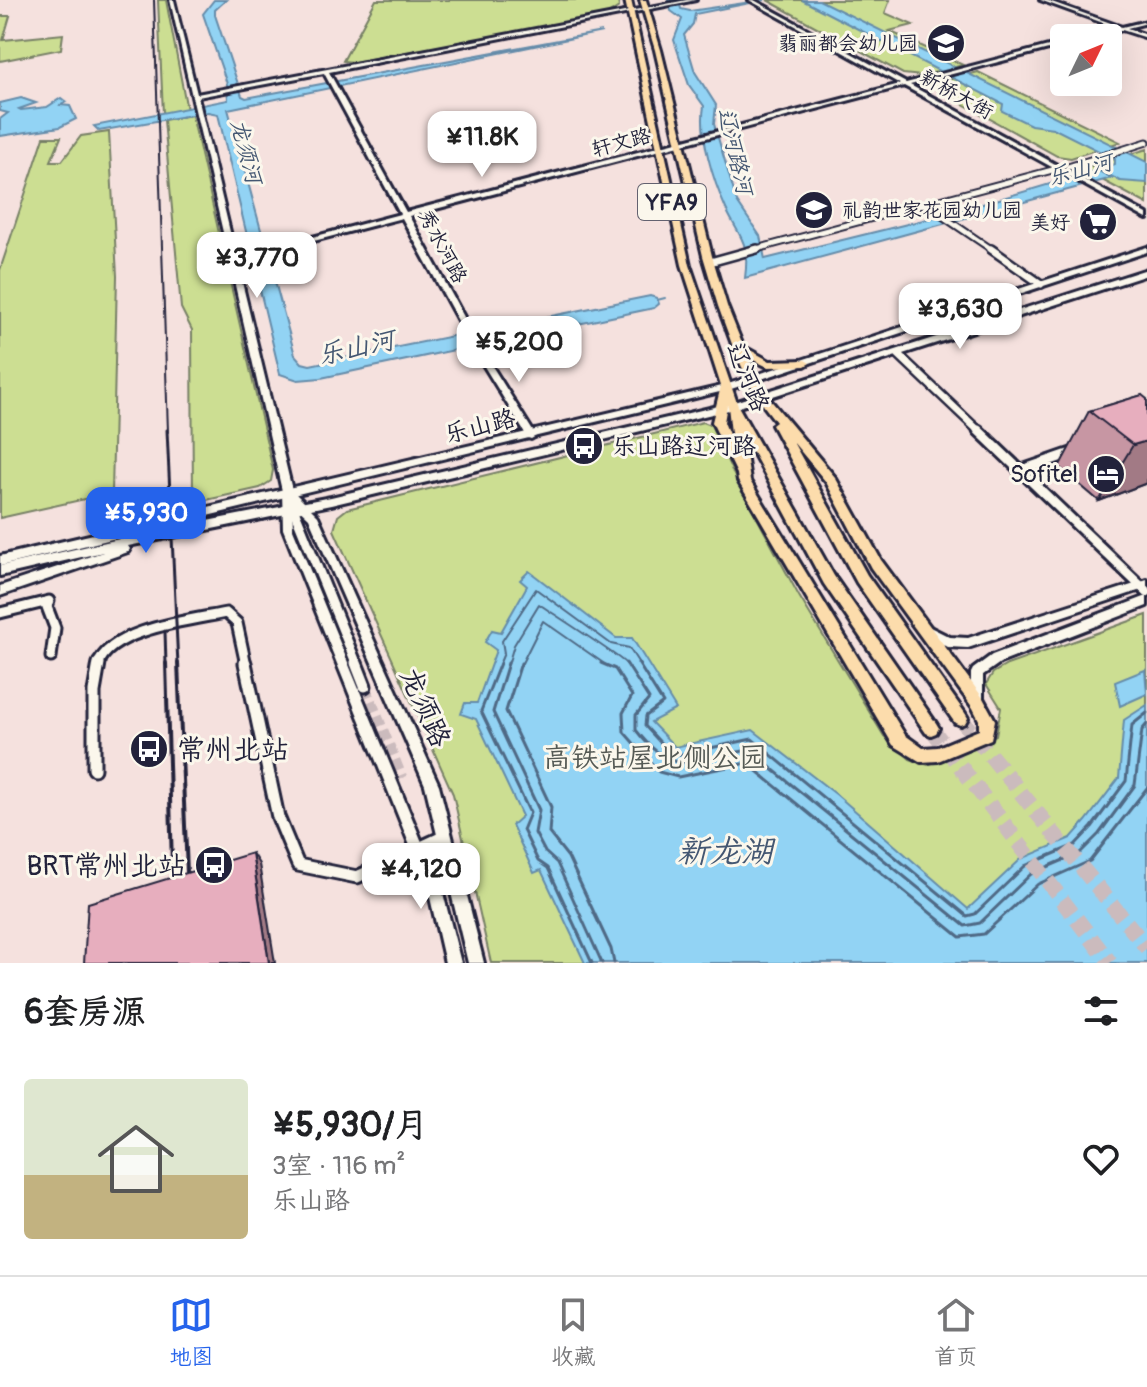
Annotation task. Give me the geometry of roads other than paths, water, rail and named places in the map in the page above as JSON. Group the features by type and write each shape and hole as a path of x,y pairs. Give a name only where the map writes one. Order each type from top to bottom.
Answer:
{"main road":[{"name":"辽河路","path":"628,0 686,265 725,388"},
{"name":"辽河路","path":"646,7 710,262 740,348 762,397 862,579 960,718"},
{"name":"乐山路","path":"0,561 725,388 1147,249"},
{"name":"乐山路","path":"0,571 294,508 727,408 899,355 1147,272"},
{"path":"740,348 768,364 805,363"},
{"path":"725,388 744,481 899,740 921,755 938,754 986,734 987,720 978,703 876,564 831,480 762,397"},
{"name":"辽河路","path":"727,408 829,580 931,728"},
{"path":"0,591 206,525"}],"street":[{"path":"172,0 287,491 365,686"},
{"path":"195,96 694,0"},
{"path":"682,3 706,0"},
{"path":"1042,0 1147,35"},
{"path":"1051,0 1124,27 1147,22"},
{"name":"新桥大街","path":"756,1 1068,167 1083,178"},
{"path":"910,83 1050,47"},
{"name":"秀水河路","path":"326,71 478,350 531,436"},
{"name":"新桥大街","path":"910,83 1060,168 1147,209"},
{"name":"轩文路","path":"232,260 910,83"},
{"path":"1068,167 1147,142"},
{"path":"710,262 1060,168"},
{"name":"新桥大街","path":"1102,188 1147,217"},
{"path":"926,205 1041,284"},
{"path":"899,355 1145,587 968,643 948,642 919,626"},
{"path":"1019,471 1090,446"},
{"name":"龙须路","path":"287,491 432,785 476,963"},
{"path":"294,508 290,534 436,893 453,963"},
{"path":"0,615 49,601 47,607 55,628 51,657"},
{"path":"978,703 977,673 986,664 1147,601"},
{"path":"94,769 97,671 102,653 108,646 213,616 233,616 278,817 298,865 357,877 445,836"}],"water":[{"path":"214,0 226,0 215,10 215,15 242,96 246,98 602,32 228,109 295,355 302,363 310,365 650,296 657,298 659,304 654,308 321,378 298,380 280,374 218,114 208,112 99,131 94,126 228,100 227,84 203,14"},
{"path":"668,0 679,0 681,9 690,11 765,0 695,14 693,24 684,35 695,72 716,105 714,124 737,202 760,236 765,259 952,213 1097,170 1112,178 745,278 743,240 726,209 708,158 704,106 689,85 674,40 682,19 671,11"},
{"path":"802,0 819,0 1147,162 1147,183 1120,181 1099,169 1115,164 1115,159 1053,128 1031,125 1002,111 1003,104"},
{"path":"21,98 36,103 21,110 47,107 61,98 66,102 61,105 70,106 76,119 60,127 0,136 0,119 8,113 0,111 0,103"},
{"name":"新龙湖","path":"529,571 616,638 632,638 676,709 651,722 675,747 753,730 837,795 968,909 1021,859 1071,838 1086,821 1119,778 1124,720 1147,705 1147,963 585,963 541,870 534,873 512,825 522,816 476,719 461,714 465,703 477,703 496,650 485,642 492,630 501,632 527,586 520,580"},
{"path":"1145,670 1147,694 1120,706 1115,682"}],"waterway":[{"name":"乐山河","path":"657,300 665,298"}],"tunnel":[{"path":"365,686 402,778"},
{"path":"960,718 1147,948"},
{"path":"931,728 1110,963"}],"railway":[{"path":"154,0 168,432"},
{"path":"167,430 178,665"},
{"path":"165,631 166,665"},
{"path":"166,663 173,899"},
{"path":"178,663 188,895"}],"place":[{"name":"翡丽都会幼儿园","path":"946,43"},
{"name":"礼韵世家花园幼儿园","path":"814,210"},
{"name":"美好","path":"1098,222"},
{"name":"乐山路辽河路","path":"584,446"},
{"name":"Sofitel","path":"1106,474"},
{"name":"常州北站","path":"149,749"},
{"name":"BRT常州北站","path":"214,865"}],"water label":[{"name":"龙须河","path":"247,151"},
{"name":"辽河路河","path":"736,151"}],"park label":[{"name":"高铁站屋北侧公园","path":"655,757"}]}
